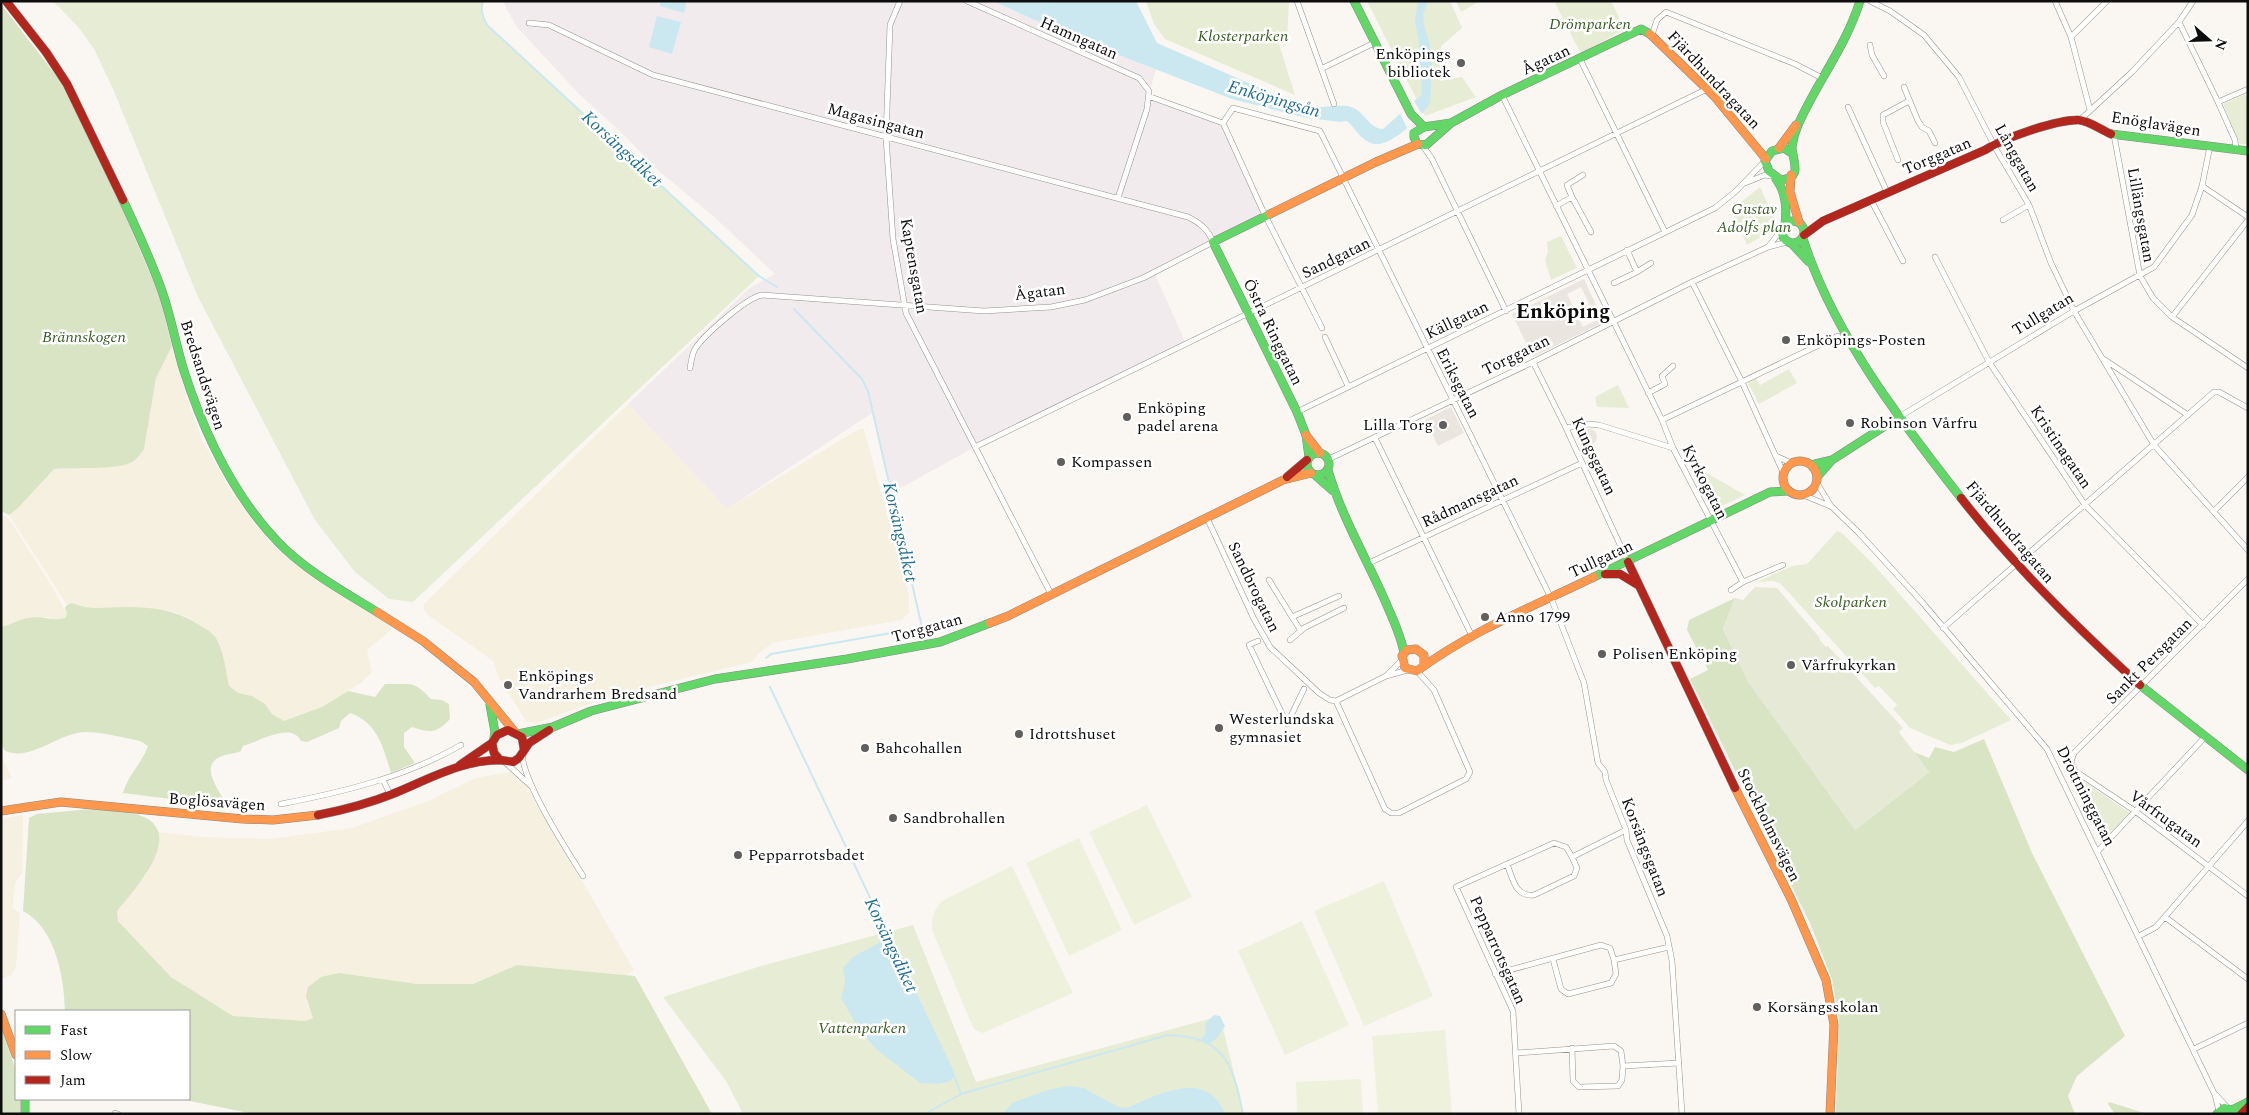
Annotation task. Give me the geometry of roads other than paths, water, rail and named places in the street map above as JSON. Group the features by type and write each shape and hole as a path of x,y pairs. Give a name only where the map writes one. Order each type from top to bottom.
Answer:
{"street":[{"name":"Bredsandsvägen","path":"6,1 46,52 67,84 84,116 143,242 159,284 184,371 208,438 238,491 278,542 299,561 430,647 474,682 489,703 516,732"},
{"name":"Kaptensgatan","path":"900,1 890,25 886,137 893,239 906,313 1051,594"},
{"name":"Hamngatan","path":"967,1 1139,78 1148,94"},
{"path":"1297,1 1323,68 1334,104"},
{"path":"1354,1 1411,114 1414,128 1426,143 1457,212 1506,311"},
{"path":"1800,120 1766,160 1765,167 1782,188 1786,216 1782,234 1790,243 1798,243 1804,237 1804,229 1792,203 1791,175 1796,163 1793,154 1795,134 1800,120 1822,78 1846,37 1860,1"},
{"name":"Långgatan","path":"1870,1 1910,24 1935,47 1959,77 2029,205 2051,263 2074,311 2154,445 2248,550"},
{"path":"2055,1 2072,37 2090,110"},
{"path":"2072,37 2107,1"},
{"path":"2080,120 2132,72 2178,22 2193,1"},
{"path":"1652,35 1657,20 1666,12 1795,64 1822,78"},
{"path":"2178,22 2218,102 2235,140 2236,149"},
{"name":"Magasingatan","path":"530,23 549,24 654,75 1188,217 1208,230 1214,242"},
{"name":"Ågatan","path":"690,368 694,350 715,329 753,297 762,295 984,310 1051,307 1085,300 1144,278 1265,215 1396,152 1426,143 1451,123 1502,95 1580,60 1641,29 1652,35"},
{"name":"Fjärdhundragatan","path":"1652,35 1707,89 1766,160"},
{"path":"1323,68 1374,43"},
{"path":"1870,45 1872,55 1884,76"},
{"path":"1580,60 1665,232"},
{"path":"1904,87 1922,127 1929,131 1935,143"},
{"name":"Sandgatan","path":"975,447 1025,425 1707,89"},
{"path":"2218,102 2248,89"},
{"path":"1118,198 1148,109 1148,94 1223,123 1265,215 1322,328"},
{"name":"Kyrkogatan","path":"1502,95 1612,323 1662,420 1673,448 1743,582"},
{"path":"1898,160 1883,122 1883,115 1909,101"},
{"path":"1848,107 1887,192"},
{"path":"1223,123 1233,108 1320,131 1344,178"},
{"name":"Torggatan","path":"1804,237 1823,221 1985,150 1994,144 2041,127 2080,120"},
{"name":"Enöglavägen","path":"2080,120 2114,135 2248,151"},
{"name":"Ågatan","path":"1396,152 1414,128 1451,123"},
{"path":"1426,127 1431,132 1426,143"},
{"name":"Lillängsgatan","path":"2114,135 2140,276 2154,298 2172,317 2248,368"},
{"name":"Fjärdhundragatan","path":"1755,145 1776,149"},
{"name":"Tullgatan","path":"1811,465 1832,460 2074,311 2154,267 2192,215 2202,186 2210,146"},
{"path":"1776,149 1789,150 1793,154"},
{"name":"Källgatan","path":"1297,412 1715,208 1766,160"},
{"path":"1583,175 1567,185 1591,232"},
{"name":"Källgatan","path":"1742,184 1765,175 1773,177"},
{"path":"1773,177 1787,178 1791,175"},
{"name":"Eriksgatan","path":"1344,178 1551,598"},
{"path":"2172,317 2248,219 2202,186"},
{"path":"1556,206 1572,197"},
{"path":"1871,200 1903,260"},
{"path":"2003,220 2029,205"},
{"path":"1784,226 1794,221 1800,223"},
{"name":"Torggatan","path":"1800,223 1823,221"},
{"name":"Torggatan","path":"1768,247 1784,226"},
{"name":"Fjärdhundragatan","path":"1804,237 1810,263 1845,332 1900,417 2016,565 2141,686 2248,770"},
{"name":"Östra Ringgatan","path":"1214,242 1297,412 1306,435 1320,453"},
{"name":"Torggatan","path":"1329,460 1533,362 1692,282 1768,247 1790,243"},
{"name":"Fjärdhundragatan","path":"1790,243 1810,263"},
{"path":"1627,250 1637,272"},
{"name":"Kristinagatan","path":"1935,257 1989,362 2086,506 2202,625"},
{"path":"1614,283 1651,264"},
{"path":"1692,282 1742,382 1776,456 1783,475 1784,486 1788,491"},
{"path":"1662,420 1838,336"},
{"path":"1325,338 1348,386"},
{"name":"Långgatan","path":"2103,359 2188,415"},
{"name":"Kungsgatan","path":"1533,362 1628,562"},
{"path":"1648,393 1665,384 1662,376 1673,366"},
{"path":"1943,628 2086,506 2216,391 2248,408"},
{"path":"1566,428 1588,424 1599,425 1673,448"},
{"name":"Östra Ringgatan","path":"1306,435 1308,459"},
{"path":"1376,438 1472,636"},
{"path":"1334,492 1307,468 1308,459 1320,453 1329,460 1328,470 1334,492 1402,637 1403,666 1408,670"},
{"path":"1776,456 1791,463 1803,461 1811,465"},
{"name":"Torggatan","path":"493,741 504,730 516,732 553,727 610,706 715,679 847,659 940,642 1008,616 1207,518 1283,480 1308,459"},
{"name":"Tullgatan","path":"1817,480 1832,460"},
{"name":"Rådmansgatan","path":"1369,564 1582,463"},
{"path":"1783,475 1791,463"},
{"name":"Drottninggatan","path":"1811,465 1831,506 1859,533 2047,749 2194,1049 2215,1094 2218,1112"},
{"path":"1313,475 1323,475 1328,470"},
{"name":"Torggatan","path":"1283,480 1313,475"},
{"name":"Tullgatan","path":"1770,492 1783,475"},
{"path":"2214,512 2248,477"},
{"path":"1803,495 1809,493 1817,480"},
{"name":"Tullgatan","path":"1424,665 1444,651 1472,636 1712,522 1770,492 1788,491"},
{"name":"Drottninggatan","path":"1788,491 1831,506"},
{"name":"Sandbrogatan","path":"1207,518 1254,618 1270,647 1319,693 1330,700 1336,701"},
{"name":"Stockholmsvägen","path":"1628,562 1749,818 1791,899 1826,980 1834,1026 1830,1114"},
{"path":"1731,590 1743,582 1783,565"},
{"path":"1600,574 1620,574 1641,589"},
{"name":"Sankt Persgatan","path":"2071,762 2074,753 2248,579"},
{"path":"1269,580 1301,631"},
{"path":"1292,617 1339,596"},
{"name":"Korsängsgatan","path":"1551,598 1584,683 1598,763 1605,772 1606,780 1626,830 1627,840 1667,936 1672,961 1682,1114"},
{"path":"1290,640 1301,631 1344,608"},
{"path":"1402,637 1419,651 1425,660 1424,665 1417,671"},
{"path":"1258,640 1249,645 1287,724 1304,689"},
{"path":"1386,676 1408,650 1419,651"},
{"name":"Tullgatan","path":"1419,651 1444,651"},
{"path":"1408,670 1417,671 1434,690 1470,772 1466,779 1399,812 1391,814 1386,809 1336,701 1386,676 1408,670"},
{"path":"489,703 494,732 493,753 533,788"},
{"name":"Torggatan","path":"503,762 516,760 523,751 553,727"},
{"path":"516,732 523,740 523,763 533,788 583,876"},
{"path":"2098,851 2205,737"},
{"name":"Boglösavägen","path":"454,769 493,741"},
{"path":"281,804 383,780 442,756 460,745"},
{"name":"Boglösavägen","path":"1,811 60,802 103,805 211,818 271,819 327,813 390,794 454,769 491,759 503,762"},
{"name":"Vårfrugatan","path":"2071,762 2075,771 2135,811 2248,896"},
{"path":"383,780 390,794"},
{"path":"2139,936 2156,927 2248,821"},
{"path":"1572,857 1626,830"},
{"path":"1554,843 1566,847 1577,868 1574,876 1528,896 1519,892 1507,864 1554,843"},
{"name":"Pepparrotsgatan","path":"1507,864 1456,887 1513,1011 1517,1053 1519,1114"},
{"path":"2165,917 2248,979"},
{"path":"1495,974 1553,958 1601,945 1610,948 1616,974 1610,983 1568,994 1560,989 1553,958"},
{"path":"1614,960 1669,947"},
{"path":"1,1014 15,1052"},
{"path":"2194,1049 2248,1023"},
{"path":"1517,1053 1572,1048 1614,1046 1621,1051 1623,1066 1622,1080 1618,1086 1579,1087 1573,1081 1572,1048"},
{"path":"1623,1066 1679,1063"},
{"name":"Drottninggatan","path":"2215,1094 2232,1111"},
{"path":"24,1100 25,1114"},
{"path":"2218,1112 2232,1111 2248,1102"},
{"path":"2241,1114 2248,1107"}],"water":[{"path":"661,1 687,1 684,13 660,6"},
{"name":"Enköpingsån","path":"993,1 1043,1 1048,3 1052,1 1136,1 1157,43 1292,102 1312,107 1351,107 1360,112 1374,126 1383,129 1422,94 1419,43 1415,21 1418,1 1429,1 1425,8 1423,21 1432,57 1430,103 1413,123 1397,136 1381,144 1374,144 1362,138 1347,121 1307,118 1232,99 1075,38"},
{"path":"657,16 681,22 672,54 649,47"},
{"path":"889,937 955,1077 948,1082 937,1084 920,1083 876,1049 860,1031 841,998 845,982 843,968 853,957"},
{"path":"1214,1015 1220,1016 1225,1026 1217,1038 1209,1044 1201,1039 1206,1033 1205,1024"},
{"path":"1068,1086 1084,1088 1118,1107 1127,1108 1167,1092 1181,1088 1195,1088 1207,1092 1217,1100 1225,1114 1003,1114 1012,1103 1048,1090"}],"waterway":[{"name":"Korsängsdiket","path":"483,1 482,13 487,25 759,276 777,287"},
{"name":"Korsängsdiket","path":"766,658 771,654 920,628 921,623 868,391 862,379 794,309"},
{"name":"Korsängsdiket","path":"770,687 952,1070 961,1094"},
{"name":"Korsängsdiket","path":"925,1114 961,1094 1168,1035 1202,1041 1223,1056 1235,1081 1243,1114"}],"place":[{"name":"Enköpings bibliotek","path":"1461,63"},
{"name":"Enköpings-Posten","path":"1786,340"},
{"name":"Enköping padel arena","path":"1127,417"},
{"name":"Robinson Vårfru","path":"1850,423"},
{"name":"Lilla Torg","path":"1443,425"},
{"name":"Kompassen","path":"1061,462"},
{"name":"Anno 1799","path":"1485,617"},
{"name":"Polisen Enköping","path":"1602,654"},
{"name":"Vårfrukyrkan","path":"1791,665"},
{"name":"Enköpings Vandrarhem Bredsand","path":"508,685"},
{"name":"Westerlundska gymnasiet","path":"1219,728"},
{"name":"Idrottshuset","path":"1019,734"},
{"name":"Bahcohallen","path":"865,748"},
{"name":"Sandbrohallen","path":"893,818"},
{"name":"Pepparrotsbadet","path":"738,855"},
{"name":"Korsängsskolan","path":"1757,1007"}],"district":[{"name":"Enköping","path":"1563,312"}],"park label":[{"name":"Drömparken","path":"1590,24"},
{"name":"Klosterparken","path":"1243,36"},
{"name":"Gustav Adolfs plan","path":"1754,218"},
{"name":"Brännskogen","path":"84,337"},
{"name":"Skolparken","path":"1851,602"},
{"name":"Vattenparken","path":"862,1028"}]}
